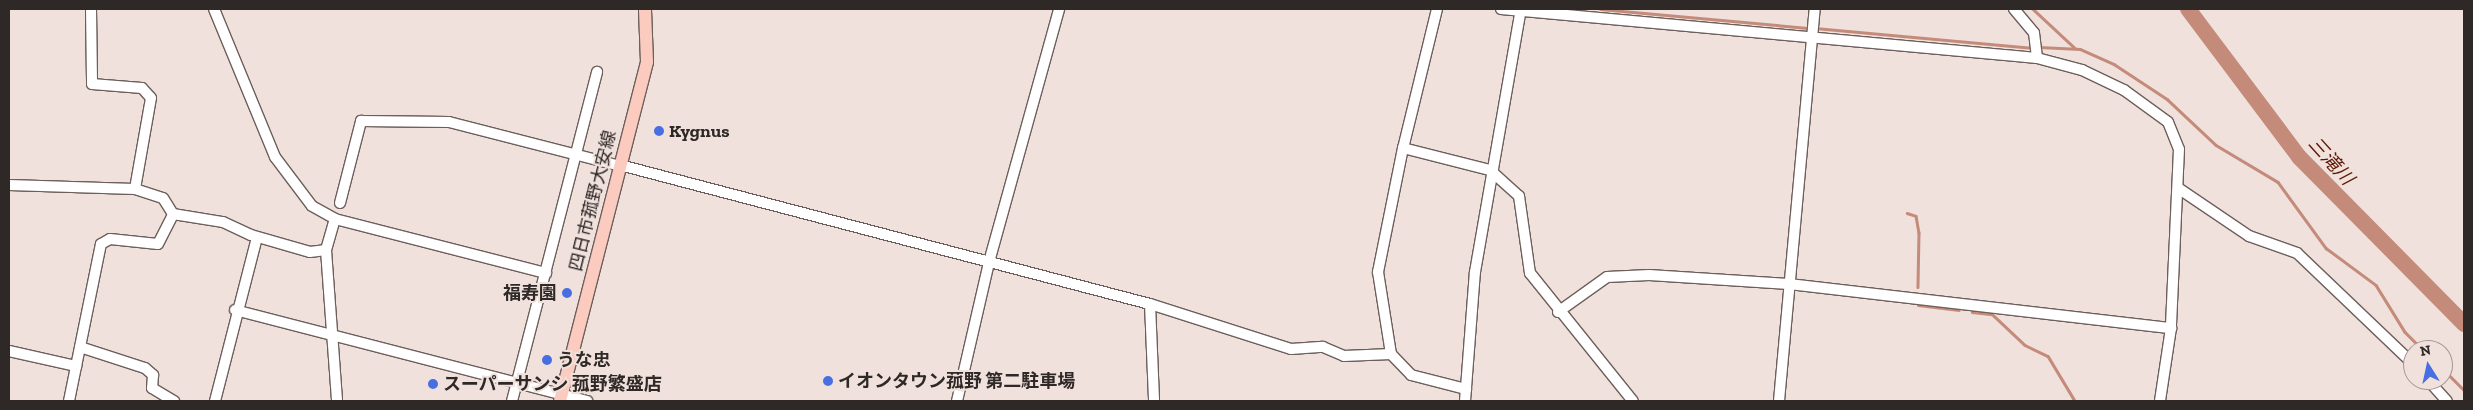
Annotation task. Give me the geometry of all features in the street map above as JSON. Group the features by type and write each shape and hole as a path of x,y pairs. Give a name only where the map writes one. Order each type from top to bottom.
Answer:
{"main road":[{"name":"四日市菰野大安線","path":"560,398 647,62 645,9"}],"street":[{"path":"91,9 92,84 142,88 151,98 135,189"},
{"path":"214,9 279,165 312,206 335,219 546,273"},
{"path":"957,401 989,262 1058,9"},
{"path":"1437,9 1404,148 1378,272 1391,354 1411,375 1466,388"},
{"path":"1501,9 2037,56 2107,80 2168,122 2179,149 2171,328 2160,401"},
{"path":"1779,401 1814,9"},
{"path":"2014,9 2038,42 2037,56"},
{"path":"1465,401 1475,272 1490,170 1520,10"},
{"path":"512,401 598,72"},
{"path":"340,203 361,121 441,121 1150,304 1291,349 1324,347 1344,356 1391,354"},
{"path":"1404,148 1490,170 1523,204 1530,274 1558,312 1633,401"},
{"path":"9,185 135,189 163,198 173,214 223,222 257,237 310,252 326,250"},
{"path":"2178,188 2215,209 2249,236 2297,253 2403,354"},
{"path":"69,401 101,244 110,239 158,244 173,214"},
{"path":"335,219 324,260 333,335 337,401"},
{"path":"214,401 235,310 257,237"},
{"path":"1558,312 1606,277 1622,274 1789,284 2171,328"},
{"path":"1150,304 1154,401"},
{"path":"235,310 516,383 560,398 587,401"},
{"path":"80,347 145,368 153,375 152,388 174,401"},
{"path":"9,351 76,366"},
{"path":"2437,390 2447,401"}],"waterway":[{"path":"1600,9 1810,28"},
{"path":"2033,9 2075,48"},
{"name":"三滝川","path":"2188,9 2299,157 2464,324"},
{"path":"1815,28 2034,48"},
{"path":"2039,47 2080,49 2114,64 2167,99 2216,145 2278,182 2326,248 2376,285 2405,332 2413,340"},
{"path":"1907,213 1916,216 1919,233 1918,287"},
{"path":"1918,305 1959,310"},
{"path":"1972,312 1992,314 2025,345 2048,356 2075,401"},
{"path":"2453,379 2464,390"}],"place":[{"name":"Kygnus","path":"659,131"},
{"name":"福寿園","path":"567,293"},
{"name":"うな忠","path":"547,360"},
{"name":"イオンタウン菰野 第二駐車場","path":"828,381"},
{"name":"スーパーサンシ 菰野繁盛店","path":"433,384"}]}
